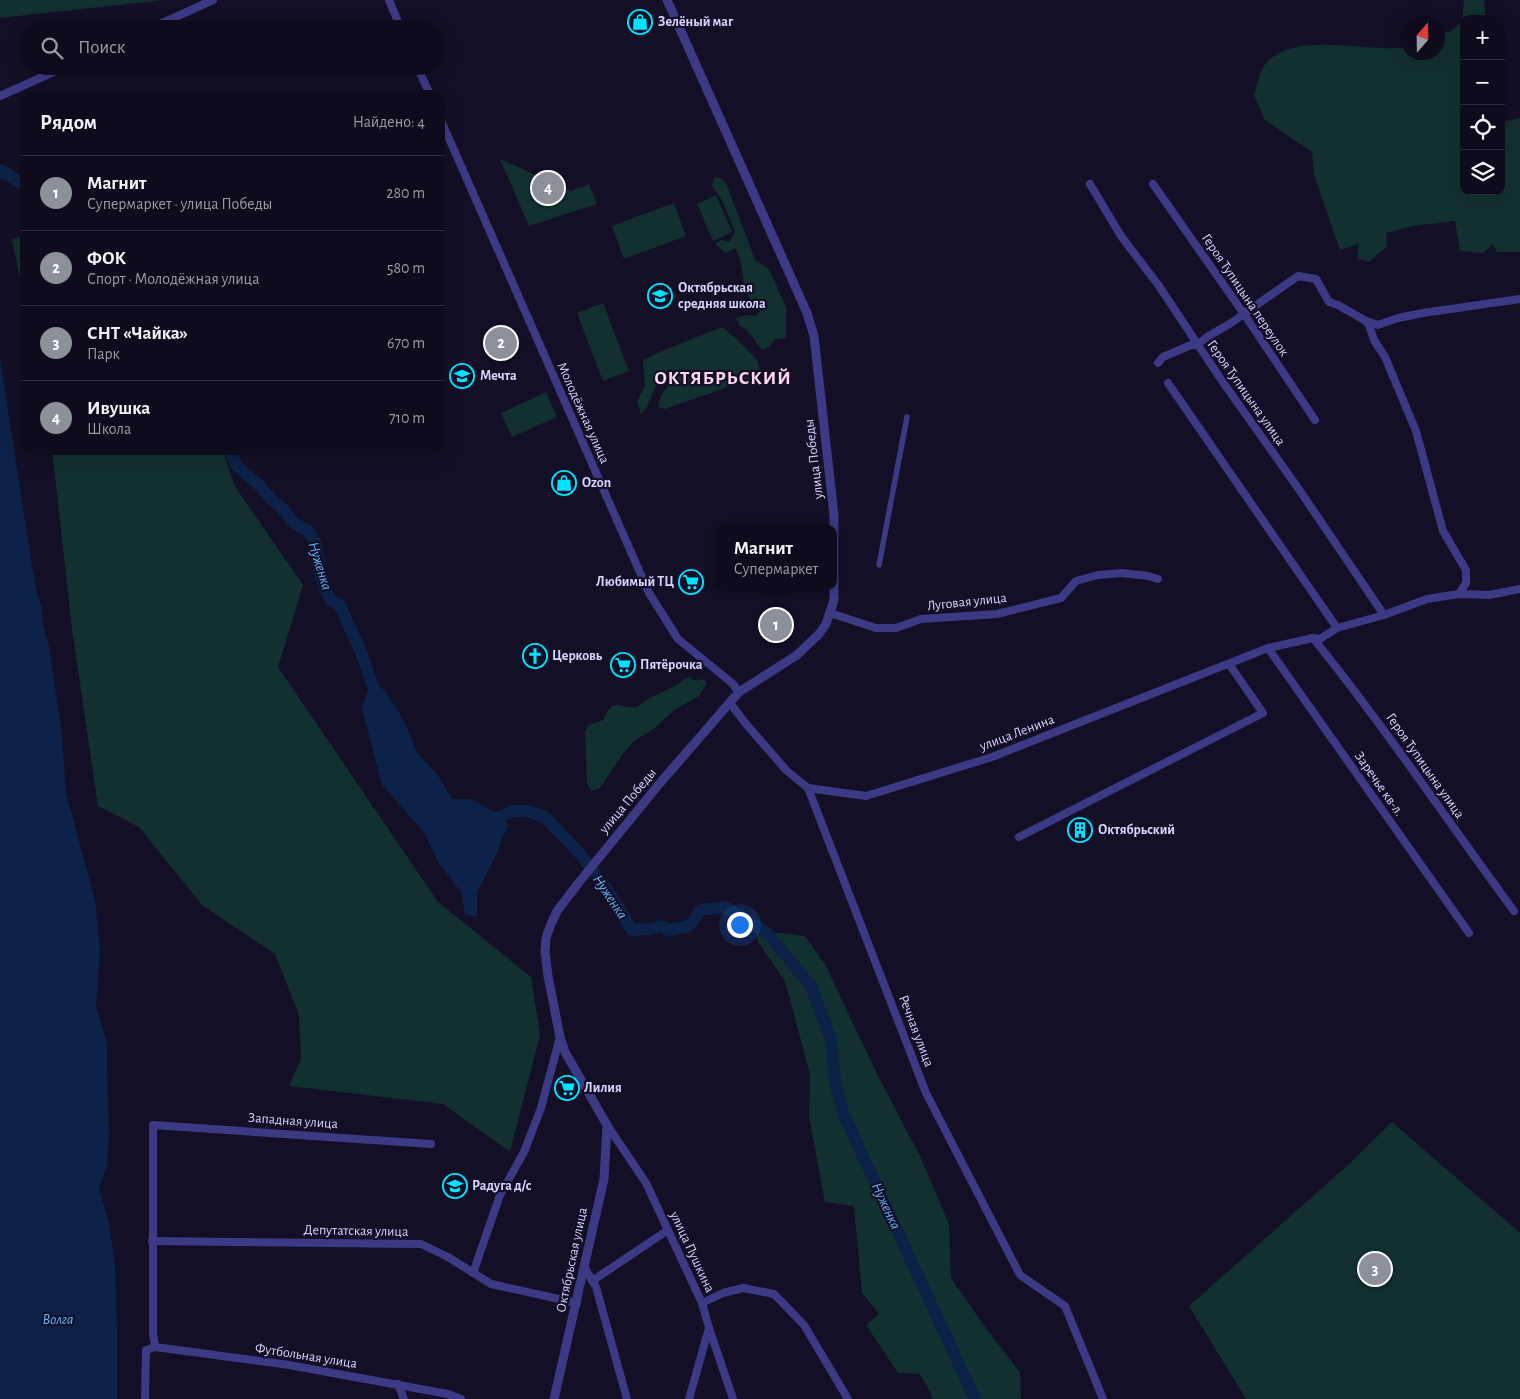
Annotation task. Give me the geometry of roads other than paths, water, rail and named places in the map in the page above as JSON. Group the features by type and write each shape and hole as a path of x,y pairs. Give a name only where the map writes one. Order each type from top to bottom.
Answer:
{"street":[{"path":"169,20 213,0"},
{"path":"389,0 397,20"},
{"name":"улица Победы","path":"667,0 803,304 814,336 834,525"},
{"path":"0,96 47,75"},
{"path":"422,75 428,90"},
{"name":"Молодёжная улица","path":"445,129 648,593 678,639 732,683 740,692"},
{"name":"Героя Тупицына улица","path":"1090,184 1121,236 1159,286 1384,615"},
{"name":"Героя Тупицына переулок","path":"1153,184 1315,420"},
{"path":"1158,363 1163,357 1197,344 1298,276 1316,279 1329,302 1338,305 1366,322 1378,325 1398,318 1520,299"},
{"path":"1366,322 1374,340 1385,357 1416,431 1443,532 1466,570 1466,583 1459,594"},
{"path":"1168,383 1337,628"},
{"path":"879,565 907,417"},
{"name":"Луговая улица","path":"830,613 876,628 896,628 921,620 997,614 1062,598 1076,581 1098,575 1122,573 1158,579"},
{"name":"улица Ленина","path":"808,788 866,796 992,757 1268,648 1313,638 1320,639 1337,628 1384,615 1427,599 1459,594 1489,595 1520,589"},
{"name":"улица Победы","path":"607,1125 565,1052 560,1037 545,952 546,938 551,924 557,911 604,851 740,692 796,655 819,634 830,613 835,590"},
{"name":"Героя Тупицына улица","path":"1313,638 1378,721 1514,911"},
{"name":"Заречье кв-л.","path":"1268,648 1469,933"},
{"path":"1019,837 1263,713 1229,664"},
{"path":"730,703 787,771 808,788"},
{"name":"Речная улица","path":"808,788 926,1093 1020,1275 1065,1306 1103,1399"},
{"path":"473,1273 500,1195 524,1152 541,1108 560,1037"},
{"name":"Западная улица","path":"152,1241 153,1125 431,1144"},
{"name":"улица Пушкина","path":"607,1125 646,1183 702,1303 733,1399"},
{"name":"Октябрьская улица","path":"554,1399 604,1179 607,1125"},
{"path":"592,1281 668,1230"},
{"path":"152,1241 153,1333 155,1347"},
{"name":"Депутатская улица","path":"152,1241 421,1244 448,1257 491,1284 577,1303"},
{"path":"584,1268 596,1287 627,1399"},
{"path":"702,1303 723,1293 743,1288 774,1294 804,1325 848,1399"},
{"path":"689,1399 709,1328"},
{"name":"Футбольная улица","path":"145,1399 146,1350 155,1347 289,1365 398,1384 448,1394 461,1399"},
{"path":"398,1384 404,1399"}],"water":[{"name":"Волга","path":"0,358 32,566 42,608 43,625 49,646 62,734 66,793 95,900 100,950 96,1006 107,1043 109,1132 107,1166 99,1189 109,1223 115,1265 117,1399 0,1399"},
{"path":"370,683 382,688 396,707 417,753 437,774 452,799 471,799 502,816 509,826 477,892 477,917 465,914 461,892 438,862 424,832 382,785 362,709"}],"waterway":[{"name":"Нуженка","path":"0,170 20,182"},
{"name":"Нуженка","path":"232,455 237,466 258,484 294,523 308,531 316,544 324,587 331,600 340,606 361,652 377,698"},
{"name":"Нуженка","path":"487,823 513,811 527,811 545,817 582,856 606,888 632,930 661,926 668,930 689,926 701,910 725,907 767,933 811,986 831,1039 835,1082 844,1115 975,1399"}],"place":[{"name":"Зелёный маг","path":"640,22"},
{"name":"Ивушка","path":"548,188"},
{"name":"Октябрьская средняя школа","path":"660,296"},
{"name":"ФОК","path":"501,343"},
{"name":"Мечта","path":"462,376"},
{"name":"Ozon","path":"564,483"},
{"name":"Любимый ТЦ","path":"691,582"},
{"name":"Магнит","path":"776,625"},
{"name":"Церковь","path":"535,656"},
{"name":"Пятёрочка","path":"623,665"},
{"name":"Октябрьский","path":"1080,830"},
{"name":"Лилия","path":"567,1088"},
{"name":"Радуга д/с","path":"455,1186"},
{"name":"СНТ «Чайка»","path":"1375,1269"}],"district":[{"name":"ОКТЯБРЬСКИЙ","path":"723,378"}]}
